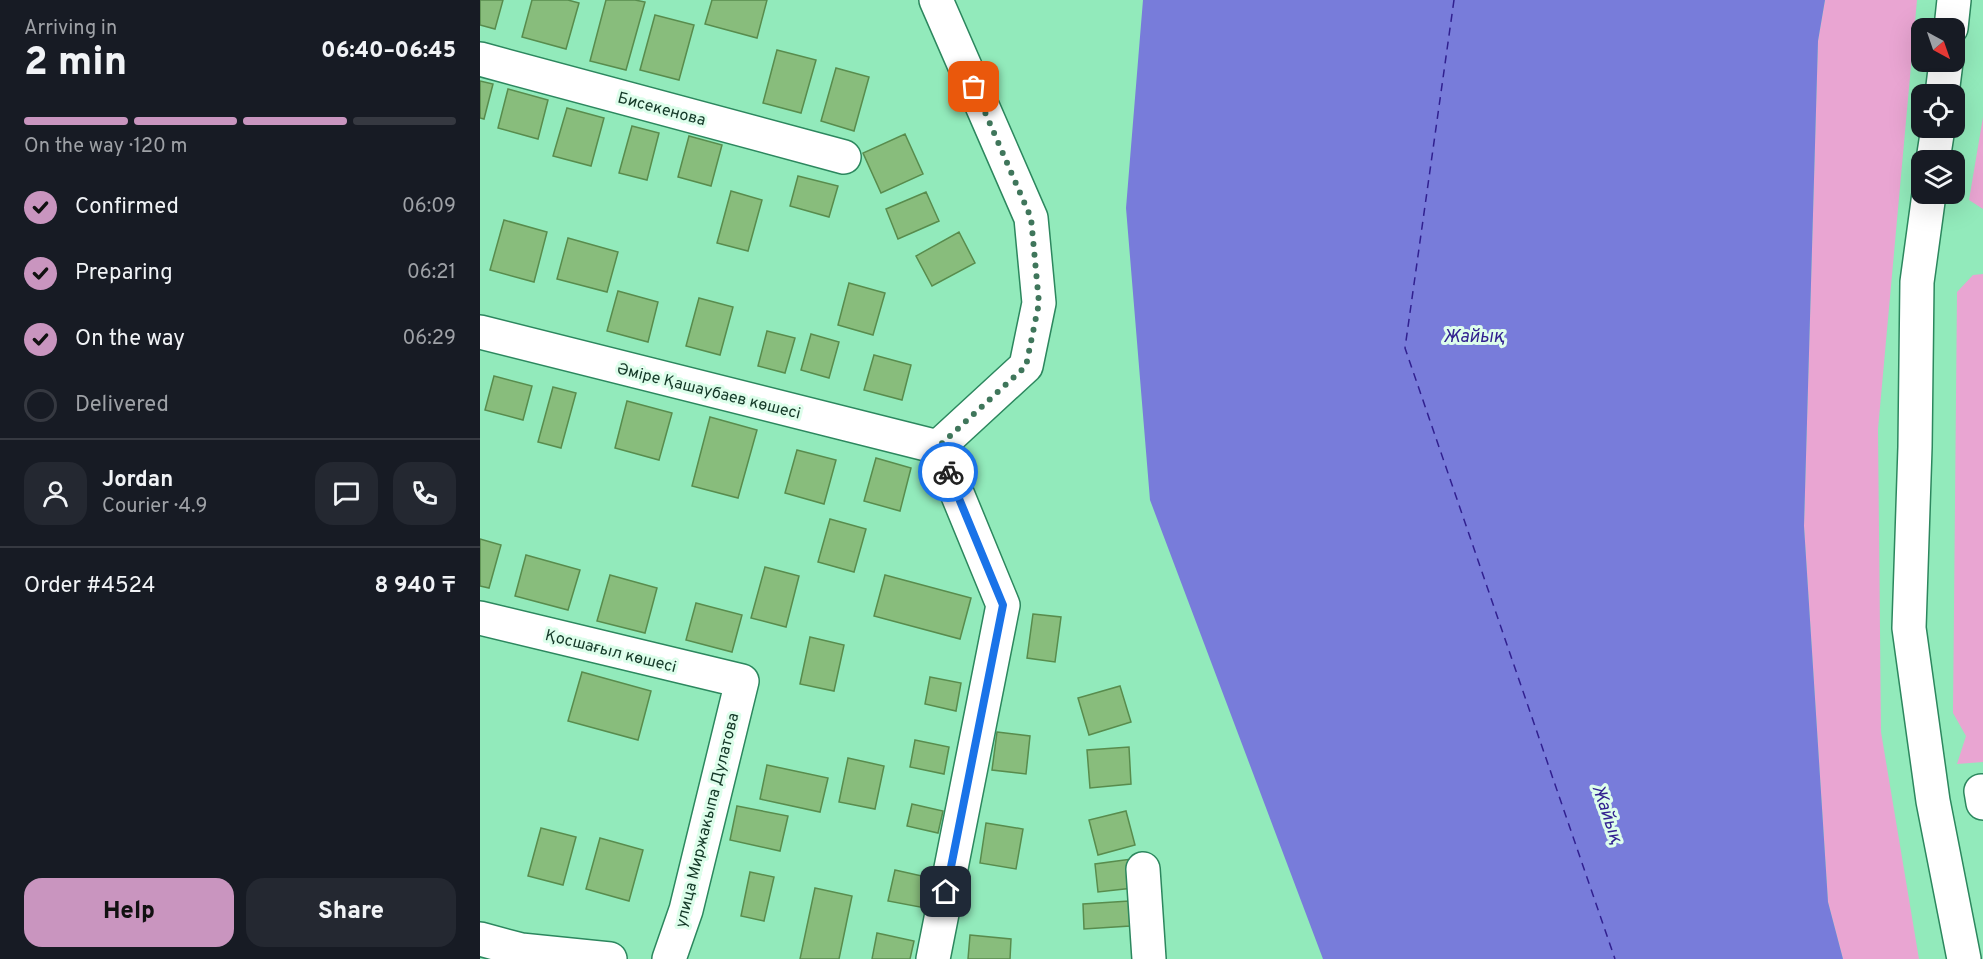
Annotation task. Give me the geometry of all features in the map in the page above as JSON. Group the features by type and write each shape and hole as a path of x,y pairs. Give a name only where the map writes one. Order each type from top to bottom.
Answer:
{"street":[{"path":"933,959 1003,605 938,447 1026,366 1039,303 1031,218 936,0"},
{"path":"1952,18 1954,0"},
{"name":"Бисекенова","path":"480,59 844,157"},
{"path":"1928,204 1917,282 1915,447 1909,628 1933,801 1964,959"},
{"name":"Әміре Қашаубаев көшесі","path":"480,332 938,447"},
{"name":"Қосшағыл көшесі","path":"480,618 742,681"},
{"name":"улица Миржакыпа Дулатова","path":"669,959 686,910 742,681"},
{"path":"1143,869 1149,959"},
{"path":"480,939 521,950 610,959"}],"shaded area":[{"path":"1825,0 1917,0 1915,18 1911,18 1911,66 1878,429 1881,732 1919,959 1843,959 1828,902 1804,526 1818,41"},
{"path":"1983,117 1983,209 1969,200"},
{"path":"1983,274 1983,762 1957,764 1966,736 1953,713 1957,292 1973,275"}],"water":[{"name":"Жайық","path":"1143,0 1825,0 1818,41 1804,526 1828,902 1843,959 1323,959 1150,500 1126,208"}],"building":[{"path":"480,0 503,0 495,29 480,25"},
{"path":"532,0 568,0 579,3 566,49 522,37"},
{"path":"606,0 645,2 626,70 590,61"},
{"path":"712,0 767,0 757,38 705,24"},
{"path":"655,15 694,25 679,80 640,70"},
{"path":"777,50 816,60 801,113 763,103"},
{"path":"836,68 869,77 854,131 821,121"},
{"path":"480,81 493,84 484,119 480,118"},
{"path":"508,89 548,100 538,139 498,128"},
{"path":"567,108 604,118 591,166 553,156"},
{"path":"632,126 659,133 647,180 619,173"},
{"path":"905,134 923,174 881,193 863,153"},
{"path":"689,136 722,145 711,186 678,177"},
{"path":"798,176 838,186 829,217 790,206"},
{"path":"731,191 762,200 748,251 717,243"},
{"path":"926,192 939,221 898,239 886,209"},
{"path":"504,220 547,232 534,282 490,270"},
{"path":"959,232 975,263 932,286 916,256"},
{"path":"568,238 618,252 607,292 557,279"},
{"path":"849,283 885,293 873,335 838,325"},
{"path":"618,291 658,302 648,342 607,331"},
{"path":"699,298 733,307 720,355 686,346"},
{"path":"767,331 795,338 785,373 758,366"},
{"path":"811,334 839,342 829,378 801,370"},
{"path":"874,355 911,365 902,400 864,390"},
{"path":"494,376 532,386 523,420 485,410"},
{"path":"553,387 576,393 561,448 538,442"},
{"path":"627,401 672,413 659,460 615,448"},
{"path":"710,417 757,430 738,498 692,486"},
{"path":"797,450 836,460 824,504 785,493"},
{"path":"876,458 911,468 900,511 864,501"},
{"path":"830,519 866,529 854,572 818,562"},
{"path":"480,539 501,545 489,588 480,586"},
{"path":"526,555 580,570 568,610 515,596"},
{"path":"765,567 799,576 786,627 751,618"},
{"path":"610,575 657,588 645,633 597,621"},
{"path":"885,575 971,598 960,639 874,616"},
{"path":"696,603 742,615 732,652 686,640"},
{"path":"1033,614 1061,617 1055,662 1027,658"},
{"path":"810,637 844,645 834,691 800,684"},
{"path":"582,672 651,691 638,740 568,721"},
{"path":"930,677 961,683 956,711 925,704"},
{"path":"1120,686 1131,722 1089,735 1078,698"},
{"path":"997,732 1030,736 1026,774 992,770"},
{"path":"915,740 949,747 944,774 910,767"},
{"path":"1129,747 1131,784 1090,788 1087,750"},
{"path":"848,758 884,766 875,809 839,802"},
{"path":"767,765 828,778 820,812 760,799"},
{"path":"912,804 943,811 938,833 907,826"},
{"path":"737,806 788,816 780,851 730,840"},
{"path":"1126,811 1135,845 1098,855 1089,820"},
{"path":"986,823 1023,829 1016,869 980,863"},
{"path":"541,828 576,837 563,885 528,876"},
{"path":"600,838 643,850 629,901 586,889"},
{"path":"1139,858 1142,887 1098,892 1095,864"},
{"path":"895,870 931,878 925,908 888,901"},
{"path":"750,872 774,877 764,921 741,916"},
{"path":"815,888 852,896 839,959 800,959"},
{"path":"1129,901 1130,926 1084,929 1083,904"},
{"path":"877,933 914,941 910,959 872,959"},
{"path":"970,935 1011,939 1010,959 968,959"}],"ferry route":[{"path":"1454,0 1405,348 1615,959"}],"way so far":[{"path":"948,472 938,447 1026,366 1039,303 1031,218 974,87"}],"route":[{"path":"946,892 1003,605 948,472"}]}
